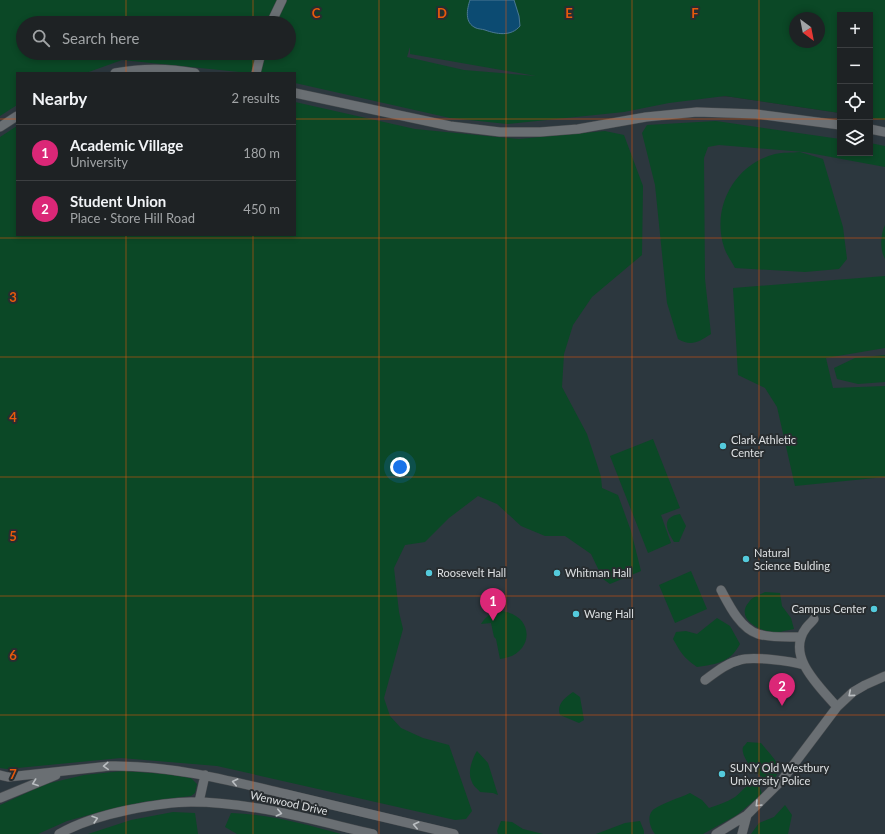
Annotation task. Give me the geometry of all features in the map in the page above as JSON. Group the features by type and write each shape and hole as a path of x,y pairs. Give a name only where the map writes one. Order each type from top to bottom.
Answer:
{"street":[{"path":"274,16 282,0"},
{"path":"256,72 259,60"},
{"path":"121,72 159,69 188,72"},
{"path":"296,93 450,126 500,132 570,130 646,117 697,112 756,114 837,125"},
{"path":"0,127 16,117"},
{"path":"873,130 885,132"},
{"path":"721,590 731,608 744,625 756,634 801,637"},
{"path":"814,619 806,628 801,637 799,648 804,665 810,676 837,707"},
{"path":"705,680 730,663 741,659 752,658 791,661 804,665"},
{"path":"716,834 747,815 782,780 837,707 859,688 885,676"},
{"path":"0,775 8,777 90,767 126,766 157,768 205,775 454,834"},
{"path":"0,798 71,770"},
{"path":"199,802 205,775"},
{"name":"Wenwood Drive","path":"59,834 88,821 115,813 155,804 191,802 235,804 265,809 373,834"},
{"path":"742,834 747,815"}],"shaded area":[{"path":"0,0 416,0 667,92 732,97 837,113 837,156 873,156 873,118 885,120 885,834 0,834"}],"green space":[{"path":"0,0 885,0 885,120 873,118 873,12 837,12 837,113 725,96 669,103 624,112 507,124 450,118 296,83 296,72 239,72 122,60 89,72 16,72 16,106 0,116","holes":["410,47 410,54 536,76 464,70 407,57"]},
{"path":"296,102 415,129 519,139 605,131 624,135 643,186 642,255 592,297 573,325 564,354 562,387 587,434 601,477 602,488 618,495 631,531 641,571 610,584 603,579 591,554 565,536 545,536 521,526 497,504 478,496 449,518 425,542 405,545 394,568 399,612 403,629 384,698 390,716 401,728 423,738 449,745 472,811 466,819 455,820 217,766 121,758 7,769 0,768 0,137 16,127 16,236 296,236"},
{"path":"716,121 837,139 837,156 873,156 873,144 885,146 885,167 804,152 719,145 708,147 704,158 705,279 711,334 699,341 687,343 678,339 667,303 655,185 642,133 647,125"},
{"path":"800,152 823,159 843,227 847,259 839,269 805,272 735,268 725,250 721,232 721,217 724,203 730,189 738,177 748,167 761,159 778,153"},
{"path":"885,225 885,259 881,242"},
{"path":"885,276 885,348 826,358 833,388 885,386 885,477 795,486 777,407 765,388 738,375 733,288"},
{"path":"885,355 885,382 858,384 837,379 834,368 855,358"},
{"path":"653,439 680,508 661,515 671,543 648,553 610,456"},
{"path":"680,514 686,526 679,542 674,542 667,528 667,524 670,518"},
{"path":"691,571 707,609 675,623 659,585"},
{"path":"765,592 780,593 782,606 791,618 794,629 772,632 758,628 749,621 746,617 746,607 752,599"},
{"path":"500,611 512,614 520,619 525,626 527,635 525,643 520,650 512,656 500,659 491,623 481,624 489,615"},
{"path":"717,618 730,626 740,644 732,655 722,662 697,667 683,655 673,639 676,632 686,631 697,634"},
{"path":"573,692 580,697 584,720 579,723 560,715 559,711 560,704"},
{"path":"747,742 761,743 774,759 780,769 775,778 768,779 759,775 747,761 744,756 743,747"},
{"path":"477,751 488,763 498,795 480,792 474,786 470,770 473,758"},
{"path":"123,771 165,774 191,778 197,784 195,793 191,796 143,802 100,812 67,821 38,834 0,834 0,805 46,784 84,775"},
{"path":"755,783 759,785 762,794 737,815 703,834 655,834 652,829 649,819 650,813 664,804 690,793 702,800 709,808 732,799 746,787"},
{"path":"785,805 792,815 788,834 751,834 759,823 774,817"},
{"path":"173,812 195,813 198,834 88,834 131,820"},
{"path":"231,813 273,817 341,834 237,834 225,827"},
{"path":"501,821 512,822 523,829 543,834 498,834 497,831"},
{"path":"640,821 644,834 596,834 625,823"}],"water":[{"path":"470,0 514,0 519,16 520,26 512,32 503,34 494,33 472,26 467,16"}],"place":[{"name":"Clark Athletic Center","path":"723,446"},
{"name":"Natural Science Bulding","path":"746,559"},
{"name":"Roosevelt Hall","path":"429,573"},
{"name":"Whitman Hall","path":"557,573"},
{"name":"Campus Center","path":"874,609"},
{"name":"Wang Hall","path":"576,614"},
{"name":"Academic Village","path":"493,621"},
{"name":"Student Union","path":"782,706"},
{"name":"SUNY Old Westbury University Police","path":"722,774"}]}
